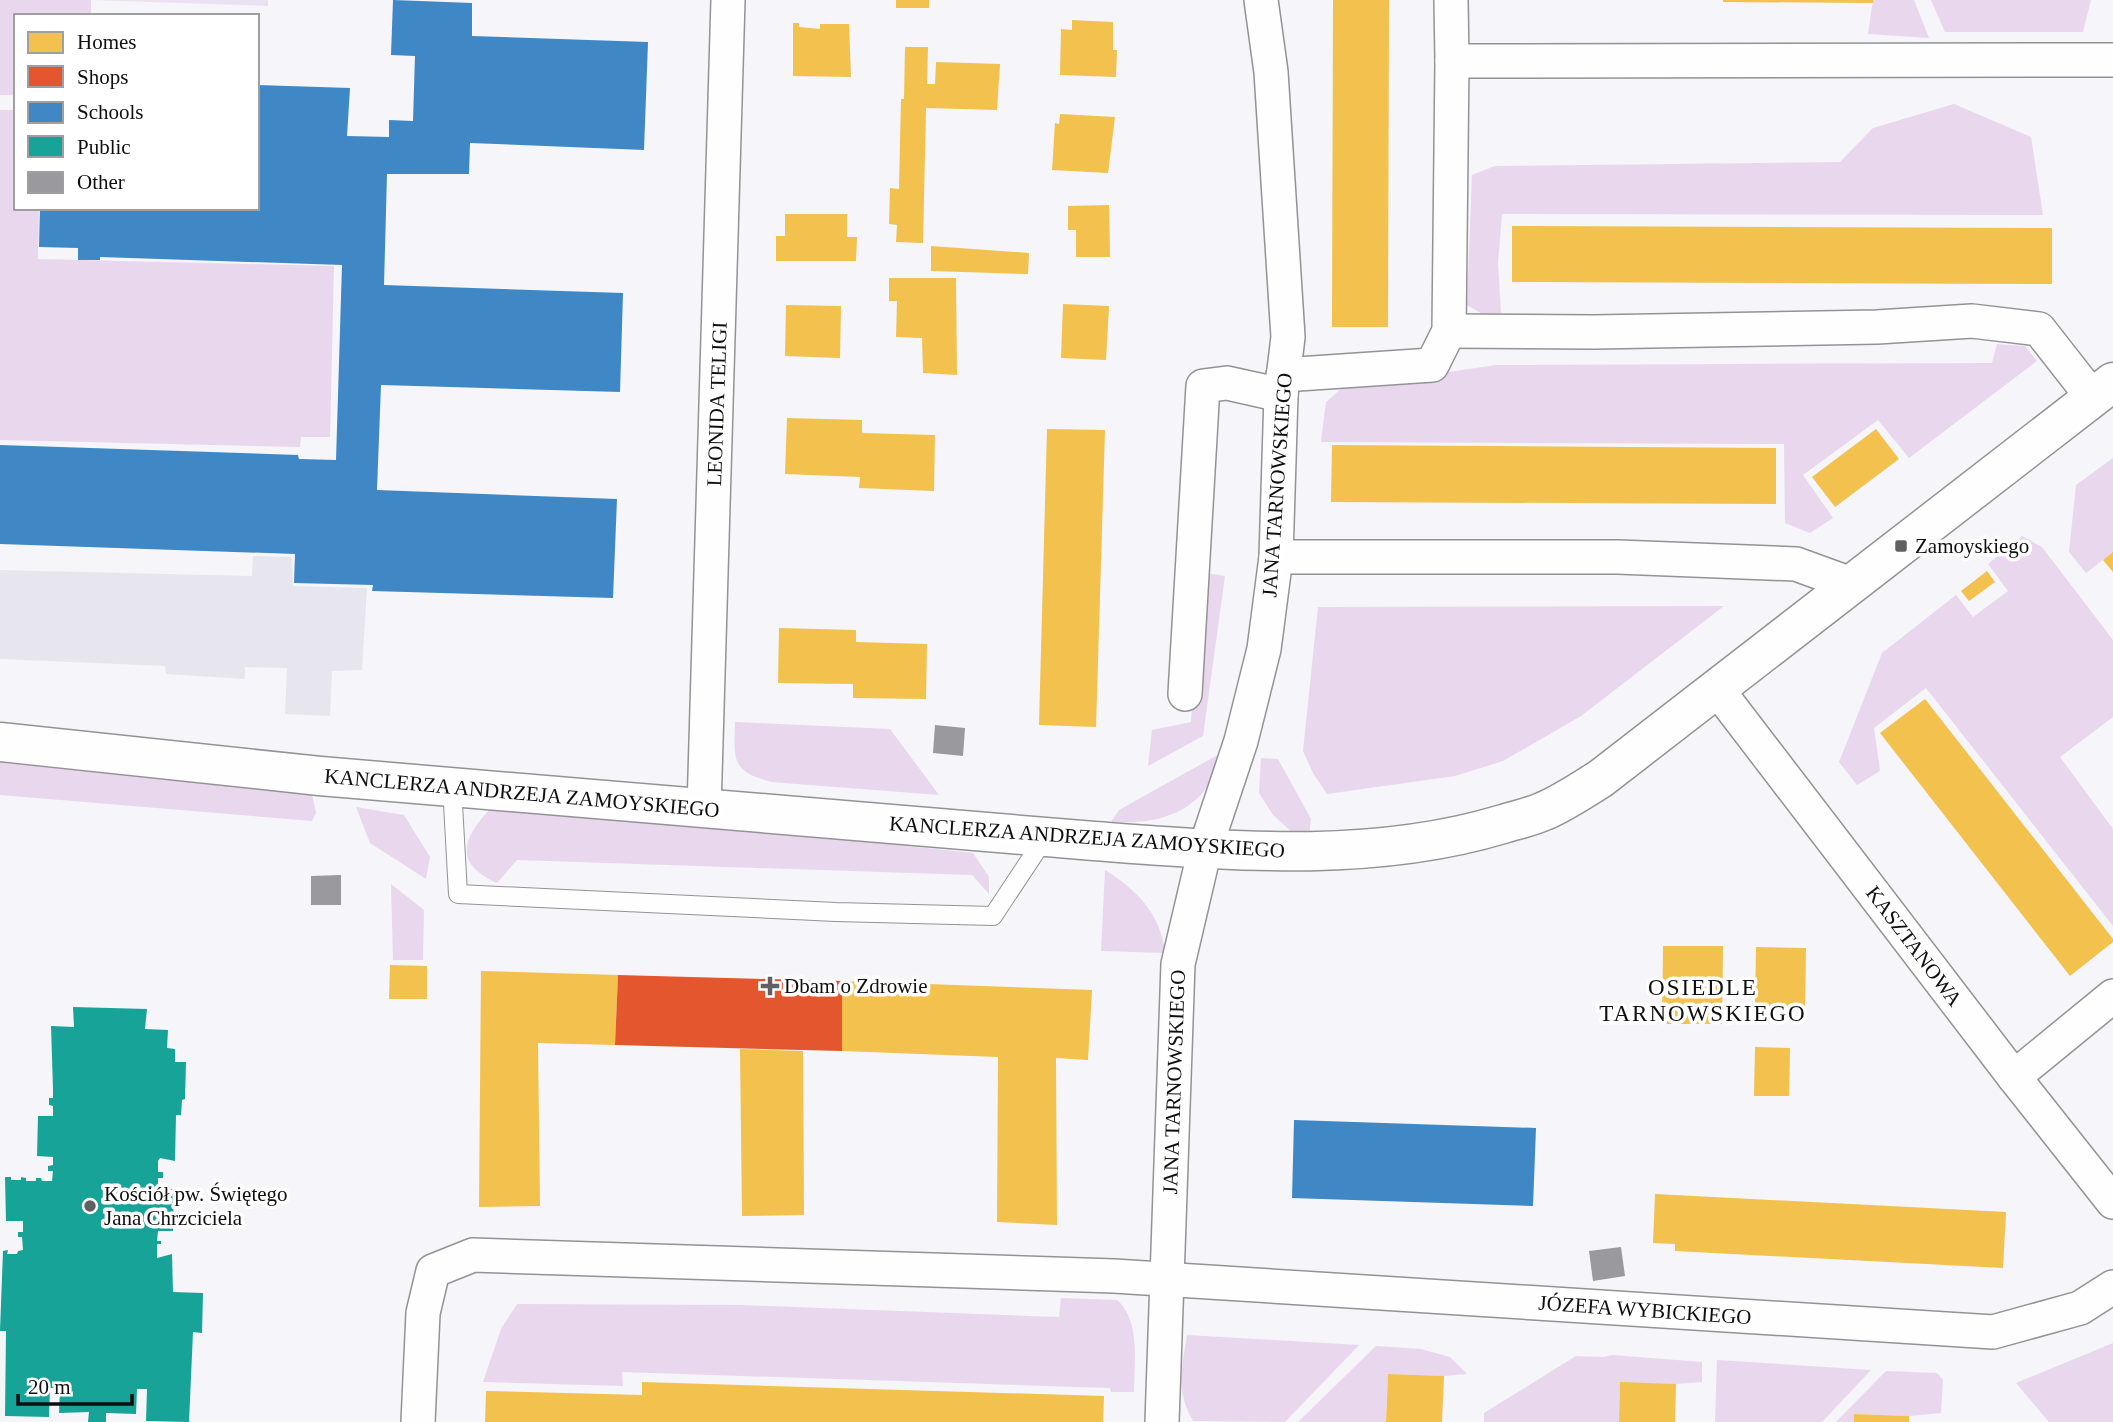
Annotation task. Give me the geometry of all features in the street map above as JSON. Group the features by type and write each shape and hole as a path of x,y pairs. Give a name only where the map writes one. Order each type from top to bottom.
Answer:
{"street":[{"name":"LEONIDA TELIGI","path":"704,809 728,0"},
{"name":"JANA TARNOWSKIEGO","path":"1162,1422 1178,964 1205,849 1241,741 1264,649 1276,556 1282,385 1288,337 1271,72 1261,0"},
{"path":"1185,694 1203,386 1227,383 1282,385 1432,365 1449,331 1451,0"},
{"path":"1451,61 2113,61"},
{"path":"1449,331 1877,327 1972,321 2039,329 2103,390"},
{"name":"KANCLERZA ANDRZEJA ZAMOYSKIEGO","path":"0,742 320,776 1205,849 1317,852 1409,845 1479,831 1545,811 1600,779 2103,390"},
{"path":"1276,556 1618,557 1796,564 1851,584"},
{"name":"KASZTANOWA","path":"1717,689 2113,1202"},
{"path":"2014,1077 2113,996"},
{"name":"JÓZEFA WYBICKIEGO","path":"418,1422 423,1313 432,1271 473,1255 1072,1274 1993,1332 2080,1308 2113,1287"}],"lane":[{"path":"452,786 457,894 836,912 993,916 1046,836"}],"shaded area":[{"path":"0,0 91,0 91,14 14,14 14,95 0,95"},
{"path":"91,0 268,0 268,6"},
{"path":"1873,0 1914,0 1929,38 1868,34"},
{"path":"1931,0 2091,0 2083,32 1945,32"},
{"path":"1954,104 2031,137 2043,215 1502,214 1498,263 1501,313 1489,318 1467,305 1472,175 1495,166 1840,162 1873,128"},
{"path":"0,110 14,110 14,210 39,210 38,259 334,266 330,437 301,437 300,447 0,440"},
{"path":"1997,344 2025,346 2037,361 1909,458 1878,420 1803,475 1833,518 1810,533 1785,523 1784,444 1321,442 1326,402 1342,388 1496,365 1992,363"},
{"path":"2113,458 2113,552 2086,573 2069,552 2076,485"},
{"path":"2022,536 2042,547 2113,640 2113,717 2060,757 2113,829 2113,926 1926,688 1874,728 1880,771 1857,785 1839,762 1882,653 1956,595 1973,617 2008,591 1988,564"},
{"path":"253,556 292,557 293,586 367,588 362,670 332,671 330,716 285,714 287,668 245,667 245,679 166,674 165,666 0,659 0,570 252,576"},
{"path":"1201,572 1225,576 1203,736 1148,766 1152,730 1191,722"},
{"path":"1724,606 1581,716 1503,761 1455,776 1327,794 1303,751 1318,607"},
{"path":"735,722 890,729 939,795 771,782 758,778 742,768 735,755"},
{"path":"1223,752 1207,787 1182,810 1150,820 1111,822 1119,810"},
{"path":"1261,758 1278,759 1311,819 1309,837 1295,835 1273,815 1259,793"},
{"path":"0,760 311,789 316,813 312,821 0,795"},
{"path":"356,807 404,815 430,857 426,879 370,843"},
{"path":"492,807 973,853 989,877 989,894 972,875 517,860 497,883 473,867 467,849 474,829"},
{"path":"1105,870 1128,886 1146,904 1158,926 1165,953 1101,951"},
{"path":"391,884 424,910 423,960 393,960"},
{"path":"1061,1298 1117,1300 1125,1309 1133,1331 1134,1392 1111,1392 1110,1388 622,1372 623,1386 483,1382 501,1329 517,1304 739,1305 1059,1317"},
{"path":"1187,1335 1359,1345 1285,1422 1193,1421 1187,1410 1181,1379"},
{"path":"2113,1343 2113,1422 2049,1422 2016,1383"},
{"path":"1376,1346 1421,1349 1450,1357 1467,1374 1388,1374 1386,1422 1298,1422"},
{"path":"1612,1355 1702,1362 1702,1382 1620,1383 1619,1422 1484,1422 1484,1413 1576,1356"},
{"path":"1717,1360 1871,1370 1822,1422 1715,1422"},
{"path":"1886,1371 1937,1373 1943,1380 1941,1413 1909,1416 1855,1414 1854,1422 1836,1422"}],"building: Homes":[{"path":"896,0 929,0 929,8 896,8"},
{"path":"1333,0 1389,0 1388,327 1332,327"},
{"path":"1873,0 1873,3 1723,2"},
{"path":"1072,20 1113,22 1113,50 1117,50 1116,77 1060,75 1061,29 1072,30"},
{"path":"793,23 799,23 799,27 820,29 820,24 849,24 851,77 793,76"},
{"path":"905,47 928,47 927,84 935,84 936,62 1000,64 997,110 926,108 923,243 896,242 897,225 889,224 890,188 899,189"},
{"path":"1060,114 1115,117 1108,173 1052,170 1055,123 1059,124"},
{"path":"1109,205 1110,257 1076,257 1076,230 1068,230 1068,206"},
{"path":"785,214 847,214 847,237 857,237 856,261 776,261 776,236 785,236"},
{"path":"1512,226 2052,228 2052,284 1512,282"},
{"path":"931,246 1029,253 1028,274 931,271"},
{"path":"889,278 956,278 957,375 923,373 922,338 896,337 897,301 889,301"},
{"path":"1063,304 1109,306 1106,360 1061,358"},
{"path":"786,305 841,306 840,358 785,356"},
{"path":"787,418 862,420 862,433 935,435 934,491 859,488 860,477 785,474"},
{"path":"1047,429 1105,430 1096,727 1039,725"},
{"path":"1876,429 1899,459 1835,507 1812,477"},
{"path":"1332,445 1776,448 1776,504 1331,502"},
{"path":"2113,552 2113,572 2103,560"},
{"path":"1987,571 1995,582 1969,601 1961,591"},
{"path":"779,628 856,630 856,642 927,644 926,699 853,698 853,684 778,683"},
{"path":"1925,699 2113,939 2113,942 2070,976 1880,733"},
{"path":"1663,946 1723,946 1722,1024 1662,1024"},
{"path":"1756,947 1806,948 1805,1007 1755,1006"},
{"path":"390,965 427,966 427,999 389,999"},
{"path":"481,971 618,975 615,1045 538,1043 540,1206 479,1207"},
{"path":"842,981 1092,990 1088,1060 1056,1058 1057,1225 997,1222 998,1057 842,1051"},
{"path":"1755,1047 1790,1048 1789,1096 1754,1096"},
{"path":"740,1049 803,1051 804,1215 742,1216"},
{"path":"1655,1194 2006,1212 2003,1268 1675,1251 1675,1244 1653,1243"},
{"path":"1388,1374 1444,1376 1442,1422 1386,1422"},
{"path":"642,1382 1104,1396 1103,1422 485,1422 486,1391 642,1395"},
{"path":"1620,1382 1676,1384 1675,1422 1619,1422"},
{"path":"1854,1414 1909,1416 1909,1422 1854,1422"}],"building: Shops":[{"path":"618,975 842,981 842,1051 615,1045"}],"building: Schools":[{"path":"393,0 472,3 472,36 648,42 644,150 470,143 469,174 387,174 384,285 623,293 620,392 381,385 377,490 617,499 613,598 372,591 373,585 294,583 295,554 0,544 0,445 298,455 299,459 336,460 342,265 100,257 100,260 78,260 78,248 39,247 40,210 259,210 259,85 350,88 347,136 389,137 389,120 413,121 415,56 391,55"},
{"path":"1294,1120 1536,1128 1533,1206 1292,1198"}],"building: Public":[{"name":"Kościół pw. Świętego Jana Chrzciciela","path":"73,1007 147,1009 145,1029 168,1030 167,1048 175,1049 175,1062 186,1062 185,1099 182,1100 181,1115 176,1115 175,1161 160,1158 158,1161 158,1172 163,1172 163,1178 158,1178 158,1191 169,1192 169,1189 174,1189 173,1231 158,1231 157,1241 161,1241 161,1244 157,1244 157,1258 172,1254 173,1292 203,1293 202,1333 193,1332 189,1422 146,1421 147,1389 137,1389 136,1414 106,1413 106,1422 88,1422 89,1412 59,1413 60,1388 50,1388 49,1417 5,1416 6,1331 0,1331 3,1251 17,1254 23,1250 22,1237 18,1237 18,1232 23,1232 23,1221 6,1221 5,1177 11,1177 11,1180 21,1180 21,1177 26,1178 26,1181 41,1178 42,1181 52,1181 53,1171 48,1171 48,1166 53,1165 53,1157 37,1156 38,1116 53,1116 53,1106 49,1105 49,1098 53,1098 51,1026 74,1027"}],"building: Other":[{"path":"935,725 965,728 963,756 933,753"},
{"path":"341,875 341,905 311,905 311,876"},
{"path":"1621,1247 1625,1276 1593,1281 1589,1251"}],"place":[{"name":"Zamoyskiego","path":"1901,546"},
{"name":"Dbam o Zdrowie","path":"770,986"},
{"name":"Kościół pw. Świętego Jana Chrzciciela","path":"90,1206"}],"district":[{"name":"OSIEDLE TARNOWSKIEGO","path":"1703,1000"}]}
